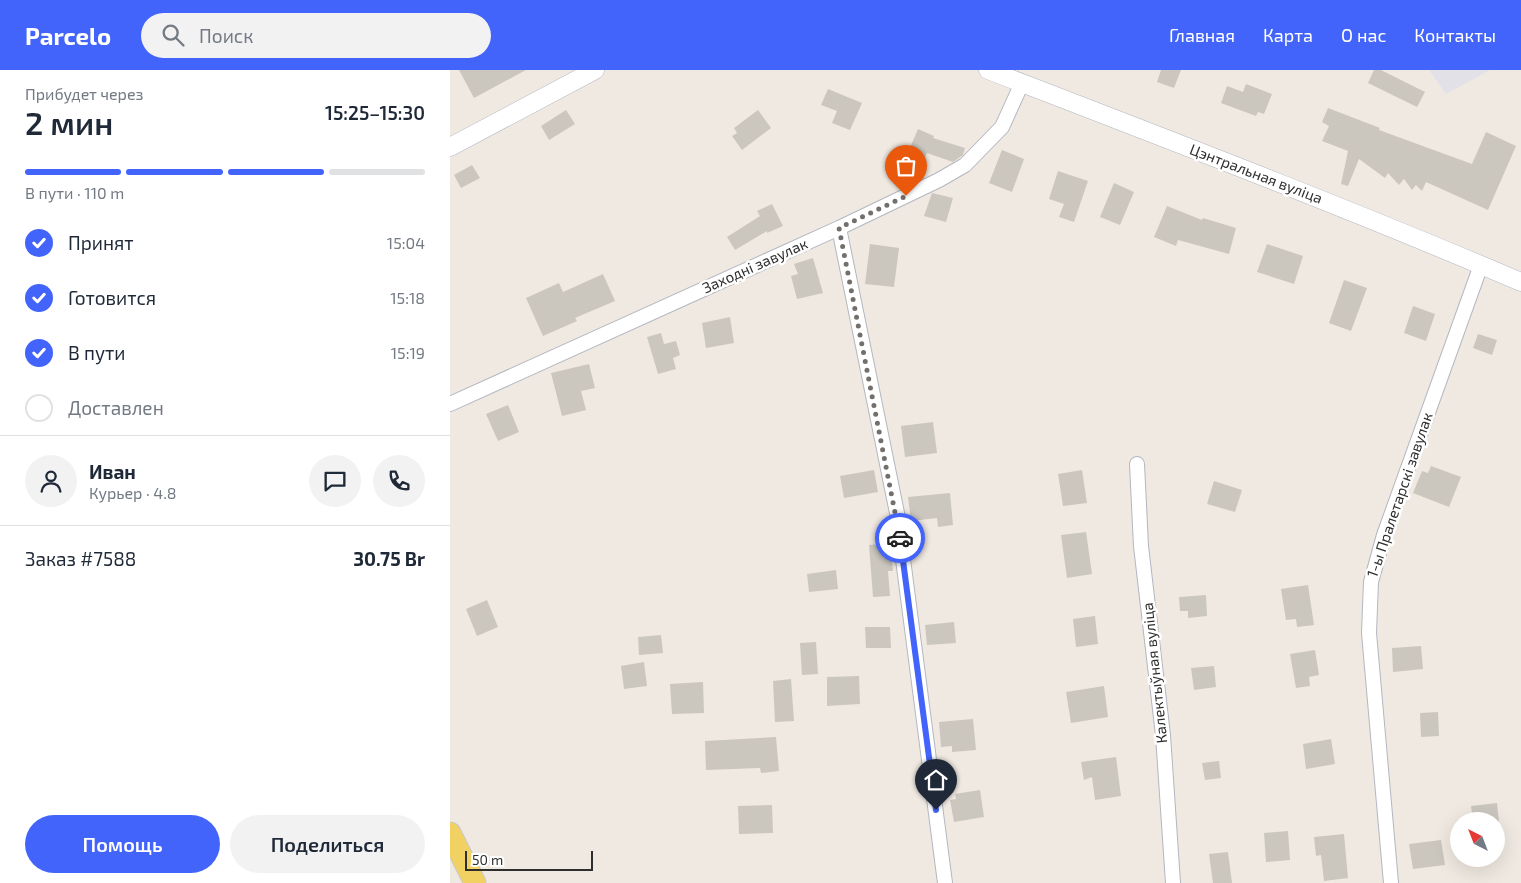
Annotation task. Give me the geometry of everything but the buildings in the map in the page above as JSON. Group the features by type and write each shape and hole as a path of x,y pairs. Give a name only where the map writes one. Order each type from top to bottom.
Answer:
{"main road":[{"path":"450,833 475,883"}],"street":[{"path":"450,147 596,70"},
{"name":"Цэнтральная вуліца","path":"988,70 1289,185 1521,282"},
{"name":"Заходні завулак","path":"450,404 839,228 939,180 965,165 1002,127 1022,83"},
{"path":"839,228 897,513 945,883"},
{"name":"1-ы Пралетарскі завулак","path":"1391,883 1369,633 1371,582 1384,535 1481,265"},
{"name":"Калектыўная вуліца","path":"1138,464 1141,546 1163,735 1173,883"}],"shaded area":[{"path":"1429,70 1490,70 1446,94"}],"way so far":[{"path":"900,538 897,513 839,228 906,196"}],"route":[{"path":"900,538 936,810"}]}
